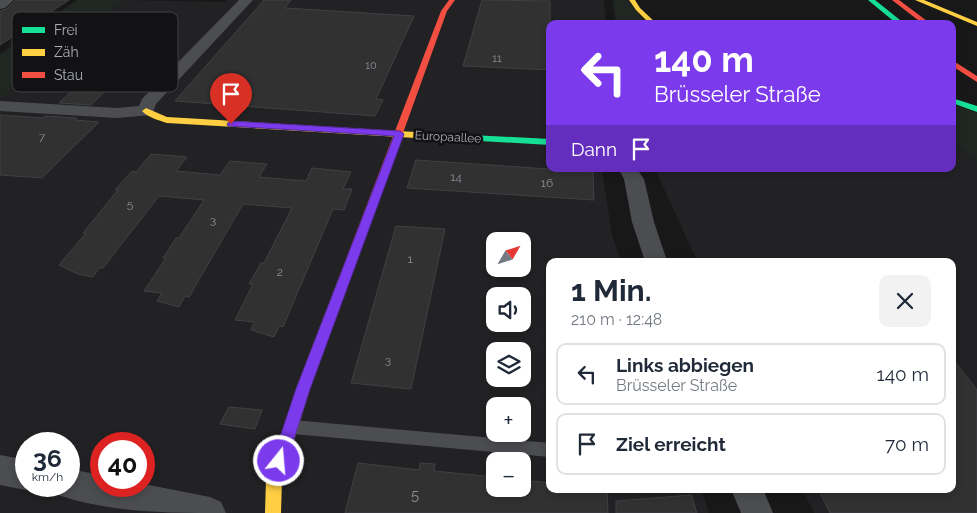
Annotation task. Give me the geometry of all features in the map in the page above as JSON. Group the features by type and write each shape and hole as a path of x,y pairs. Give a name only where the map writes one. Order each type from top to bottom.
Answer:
{"main road":[{"name":"Europaallee","path":"452,0 444,11 400,134 546,142"},
{"path":"632,0 650,20"},
{"path":"644,0 647,8 660,20"},
{"path":"895,0 922,20"},
{"path":"917,0 944,20"},
{"path":"917,0 977,24"},
{"path":"865,4 895,20"},
{"path":"956,65 977,80"},
{"path":"956,101 977,109"},
{"path":"146,111 166,120 400,134 290,427 274,479 272,513"}],"street":[{"path":"0,4 8,0"},
{"path":"178,71 246,0"},
{"path":"0,106 117,114 146,111 148,102 158,92"},
{"path":"630,172 634,179 643,222 655,258"},
{"path":"0,470 15,473"},
{"path":"80,486 210,513"},
{"path":"749,493 757,513"}],"lane":[{"path":"290,427 546,450"}],"shaded area":[{"path":"77,0 125,0 110,12 60,12"},
{"path":"125,0 225,2 227,0 604,0 606,20 546,20 546,172 602,172 612,235 620,258 546,258 546,493 702,493 709,513 0,513 0,99 12,89 12,92 178,92 178,12 110,12"},
{"path":"613,0 628,0 644,20 616,20"},
{"path":"12,46 12,89 0,99 0,54"},
{"path":"956,105 977,113 977,163 956,145"},
{"path":"956,145 977,163 977,513 814,513 804,493 956,493 956,258 696,258 656,172 956,172"}],"building":[{"path":"16,0 69,0 51,12 12,12 12,37 0,45 0,11 6,9"},
{"path":"264,0 291,0 285,8 414,16 376,99 383,100 375,116 175,101"},
{"path":"482,0 550,1 550,20 546,20 546,70 463,66"},
{"path":"71,92 104,92 91,105 59,103"},
{"path":"0,115 77,118 75,120 99,122 42,178 0,175"},
{"path":"151,154 187,157 176,171 220,175 230,161 267,164 259,177 306,181 312,168 351,172 343,189 352,189 344,210 333,209 283,327 279,326 274,337 251,330 254,322 235,320 253,284 249,284 261,263 264,263 292,208 243,204 189,297 185,296 179,307 157,301 162,293 144,291 166,258 163,258 176,238 179,238 204,200 159,196 103,268 99,268 93,277 78,274 59,265 118,190 115,190 132,171 136,172"},
{"path":"416,160 546,169 546,172 593,172 594,200 407,188"},
{"path":"396,226 445,229 411,389 351,383"},
{"path":"956,363 977,390 977,513 830,513 820,493 956,493"},
{"path":"229,407 262,410 255,429 220,424"},
{"path":"358,463 419,470 420,463 435,464 434,471 486,476 486,497 531,497 531,481 546,483 546,493 607,493 608,513 345,513"},
{"path":"691,495 697,513 616,513 616,501"}],"traffic: fast":[{"path":"871,0 897,20"},
{"path":"956,101 977,109"},
{"path":"432,136 546,142"}],"traffic: slow":[{"path":"632,0 650,20"},
{"path":"918,0 977,24"},
{"path":"146,111 156,117 167,120 432,136"},
{"path":"273,513 274,479 303,389 344,280"}],"traffic: jam":[{"path":"344,280 444,11 452,0"},
{"path":"895,0 922,20"},
{"path":"956,65 977,80"}],"route":[{"path":"231,124 400,134 374,198 303,389 279,461"}]}
